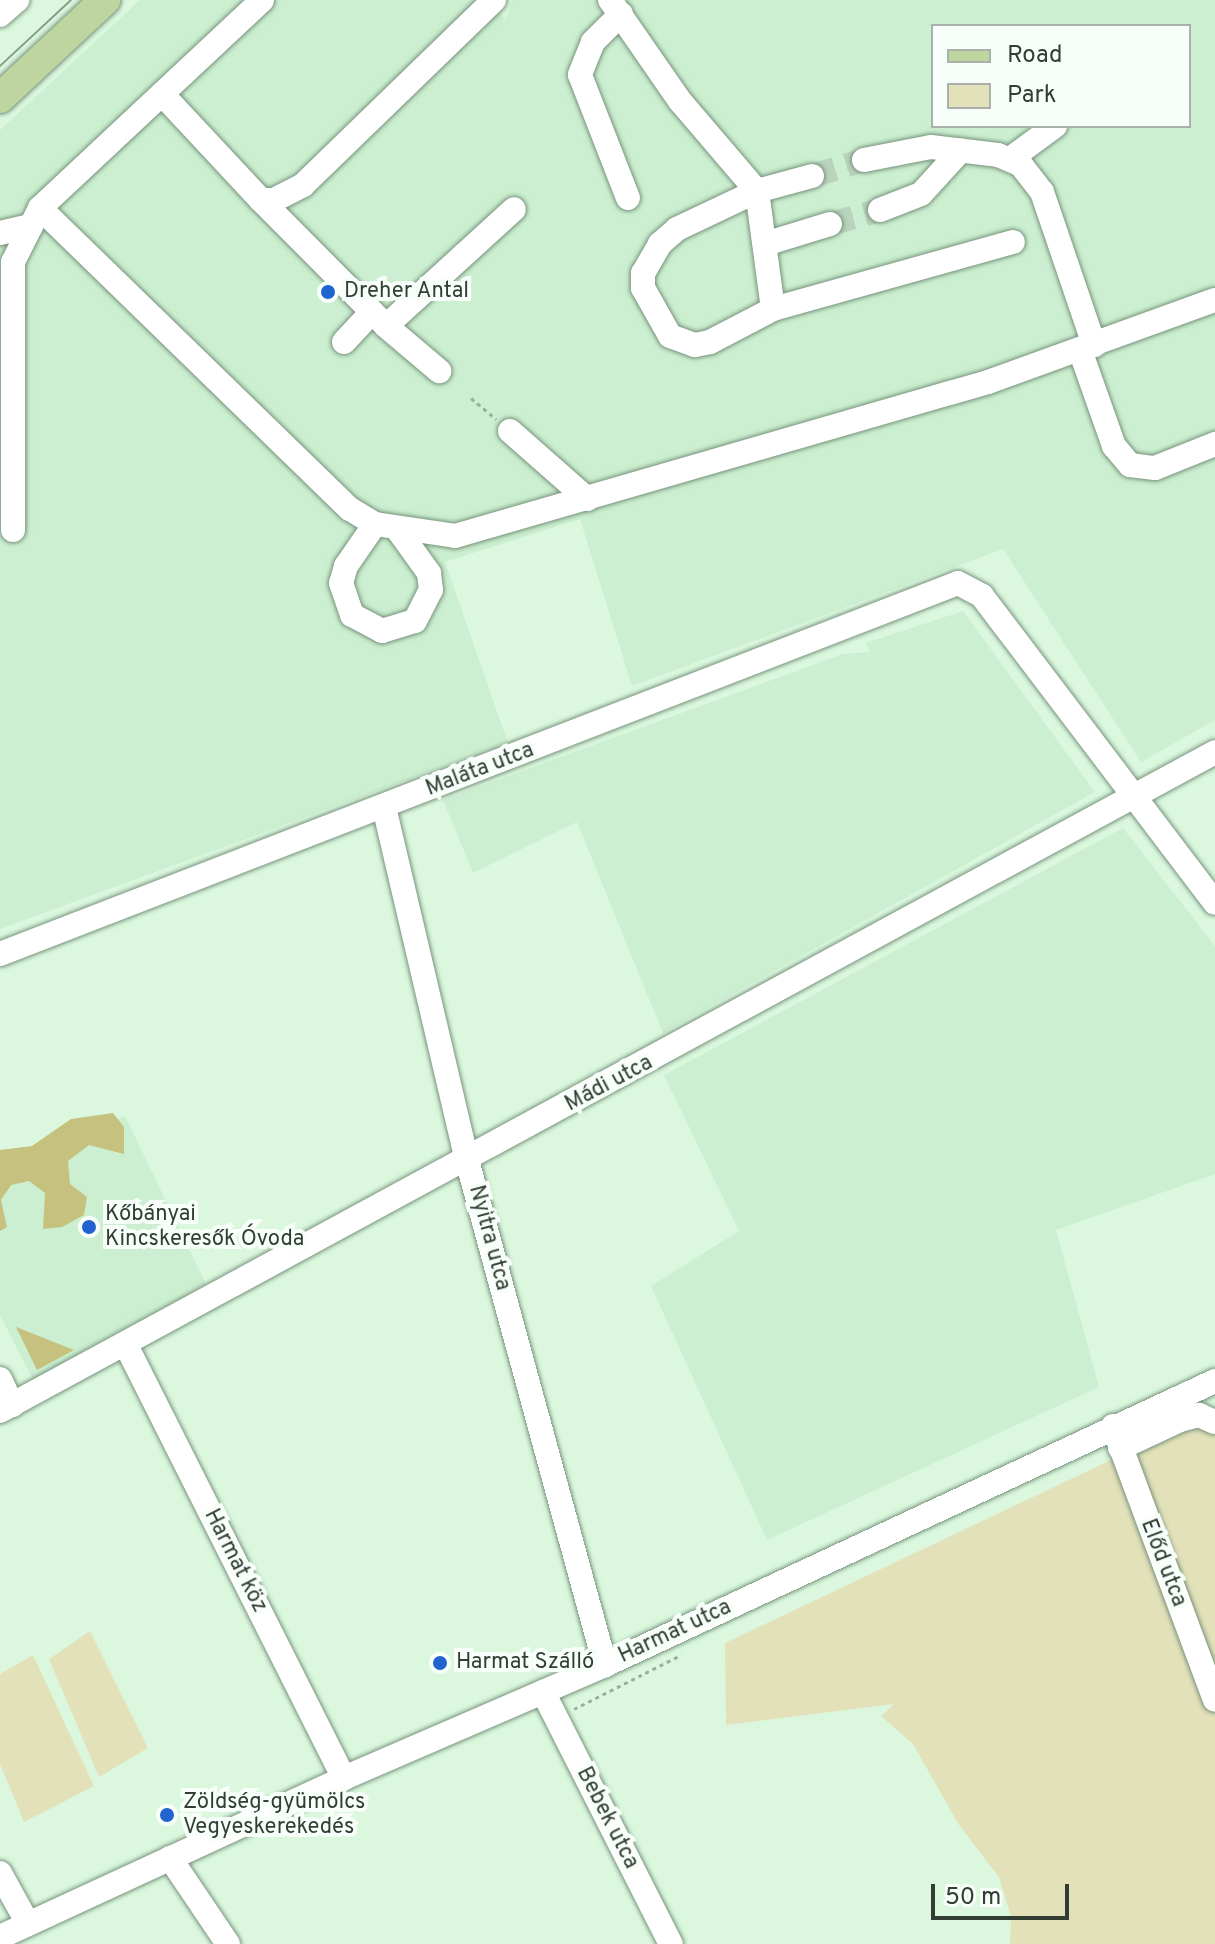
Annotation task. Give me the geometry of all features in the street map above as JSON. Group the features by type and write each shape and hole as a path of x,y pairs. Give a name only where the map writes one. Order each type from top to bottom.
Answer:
{"main road":[{"path":"0,98 105,0"}],"street":[{"path":"0,15 17,0"},
{"path":"13,530 13,262 36,217 262,0"},
{"path":"261,200 274,200 303,185 494,0"},
{"path":"628,198 580,75 593,42 616,7 680,101 757,191 773,309"},
{"path":"162,94 379,319 439,371"},
{"path":"1010,159 1052,128"},
{"path":"864,160 914,148 961,150 1010,159 1029,172 1042,192 1114,446 1130,465 1155,468 1215,444"},
{"path":"880,210 921,194 961,150"},
{"path":"812,176 757,191 677,229 650,256 643,288 658,320 681,343 710,342 773,309 1013,242"},
{"path":"344,342 379,319 514,209"},
{"path":"0,233 36,217"},
{"path":"36,217 350,509 387,527 455,536 988,382 1215,300"},
{"path":"765,244 830,224"},
{"path":"510,431 587,499"},
{"name":"Maláta utca","path":"0,954 958,583 982,596 1137,798"},
{"name":"Mádi utca","path":"6,1408 1137,798 1215,752"},
{"path":"1137,798 1215,903"},
{"name":"Nyitra utca","path":"384,807 467,1160 605,1665"},
{"name":"Harmat köz","path":"126,1345 344,1778"},
{"path":"0,1379 6,1408"},
{"name":"Harmat utca","path":"0,1937 344,1778 1116,1437 1215,1381"},
{"path":"1116,1437 1199,1415 1215,1422"},
{"name":"Előd utca","path":"1116,1437 1215,1700"},
{"name":"Bebek utca","path":"543,1692 671,1944"},
{"path":"170,1858 228,1944"},
{"path":"0,1873 28,1924"}],"path":[{"path":"471,398 510,431"}],"shaded area":[{"path":"140,0 486,0 506,20 512,0 1215,0 1215,720 1141,762 1003,549 632,686 580,519 445,562 508,743 0,929 0,130"},
{"path":"963,611 1095,792 663,1033 577,822 473,873 443,800 843,654 870,652 866,643"},
{"path":"1123,828 1215,946 1215,1174 1056,1230 1099,1387 767,1540 651,1286 739,1231 664,1075"},
{"path":"113,1113 124,1127 124,1154 89,1145 68,1161 70,1184 87,1197 84,1215 62,1227 43,1229 45,1193 29,1181 11,1185 1,1200 7,1227 0,1231 0,1150 32,1146 71,1119"},
{"name":"Kőbányai Kincskeresők Óvoda","path":"125,1116 206,1284 33,1380 0,1315 0,1171"},
{"path":"16,1327 74,1350 37,1370"}],"green space":[{"path":"1215,1419 1215,1944 1010,1944 1011,1917 999,1877 959,1825 913,1744 881,1716 894,1704 726,1725 725,1643 1113,1459"},
{"path":"90,1631 148,1748 99,1777 49,1659"},
{"path":"33,1655 94,1786 24,1822 0,1764 0,1674"}],"tunnel":[{"path":"812,176 864,160"},
{"path":"830,224 880,210"}],"tram line":[{"path":"0,66 71,0"}],"place":[{"name":"Dreher Antal","path":"328,292"},
{"name":"Kőbányai Kincskeresők Óvoda","path":"89,1227"},
{"name":"Harmat Szálló","path":"440,1663"},
{"name":"Zöldség-gyümölcs Vegyeskerekedés","path":"167,1815"}]}
